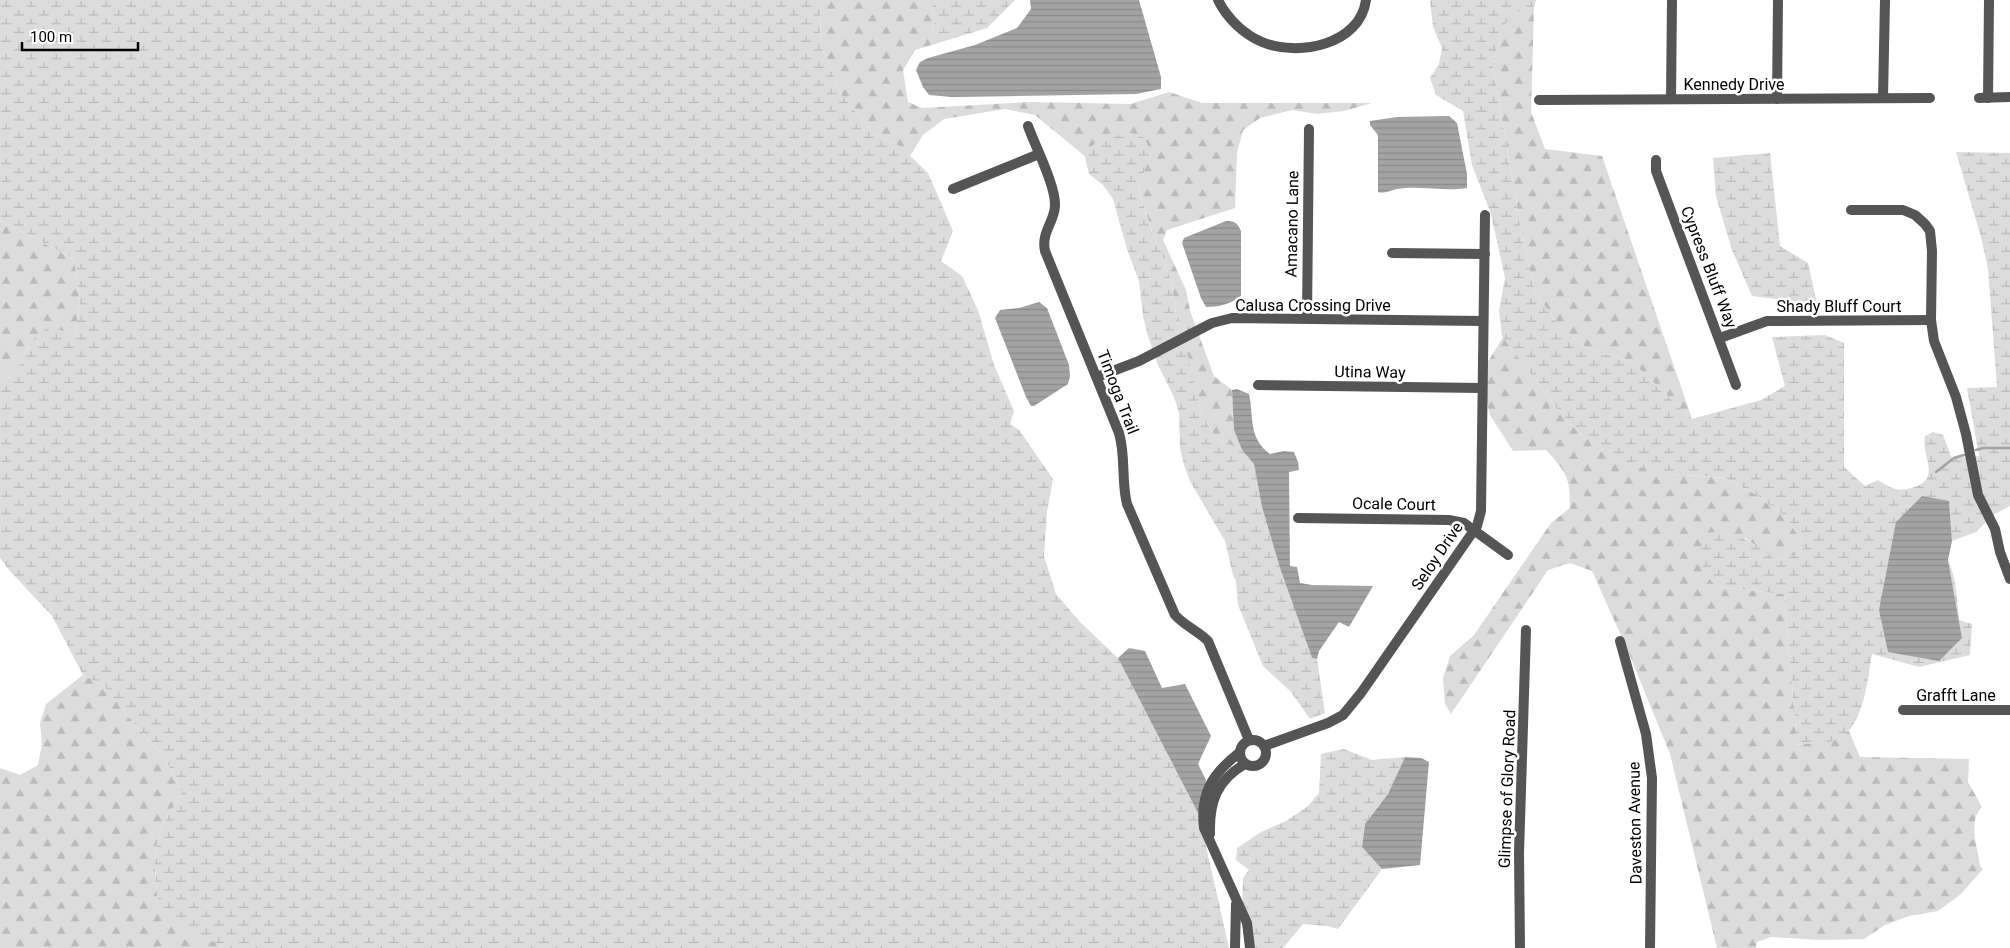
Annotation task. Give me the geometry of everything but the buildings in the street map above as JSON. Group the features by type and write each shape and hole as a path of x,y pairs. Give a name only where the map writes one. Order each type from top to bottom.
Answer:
{"street":[{"path":"1218,0 1232,20 1246,32 1262,42 1294,48 1330,42 1344,35 1362,15 1366,0"},
{"path":"1671,99 1672,0"},
{"path":"1777,99 1778,0"},
{"path":"1883,98 1885,0"},
{"path":"1989,0 1983,98 2010,97"},
{"name":"Kennedy Drive","path":"1539,100 1930,98"},
{"name":"Timoga Trail","path":"1028,126 1055,196 1055,209 1043,240 1045,251 1124,449 1123,487 1127,504 1169,604 1182,623 1199,632 1208,641 1249,740"},
{"name":"Amacano Lane","path":"1307,318 1309,129"},
{"path":"952,189 1039,154"},
{"name":"Cypress Bluff Way","path":"1656,160 1656,171 1736,385"},
{"path":"1850,210 1903,210 1915,215 1930,231 1932,251 1931,320 1934,342 1956,397 1966,434 1978,495 1995,529 2000,552 2010,579"},
{"name":"Seloy Drive","path":"1264,746 1328,723 1343,715 1361,693 1474,530 1480,511 1486,215"},
{"path":"1392,253 1485,254"},
{"name":"Calusa Crossing Drive","path":"1096,377 1139,361 1212,324 1232,318 1483,321"},
{"name":"Shady Bluff Court","path":"1720,338 1767,321 1931,320"},
{"name":"Utina Way","path":"1258,385 1482,388"},
{"name":"Ocale Court","path":"1298,518 1449,520 1464,523 1508,555"},
{"name":"Glimpse of Glory Road","path":"1520,948 1519,852 1526,630"},
{"name":"Daveston Avenue","path":"1620,641 1646,734 1652,778 1650,948"},
{"name":"Grafft Lane","path":"1902,710 2010,710"},
{"path":"1239,753 1245,764 1254,766 1262,763 1266,755 1264,746 1257,741 1249,740 1242,745 1239,753 1224,765 1216,775 1204,801 1202,813 1204,828 1210,843 1247,923 1250,948"},
{"path":"1210,843 1210,825 1218,789 1232,772 1245,764"},
{"path":"1236,900 1236,948"}],"green space":[{"path":"0,0 821,0 820,43 841,94 873,133 901,147 928,173 953,231 941,261 962,276 978,310 994,365 1014,411 1010,424 1019,430 1053,479 1047,512 1044,556 1056,594 1080,622 1118,658 1199,815 1229,948 227,948 193,933 158,903 155,860 158,839 166,819 182,792 165,758 134,724 104,686 83,675 52,616 0,558 0,375 11,378 22,362 30,342 47,328 75,335 80,299 74,259 0,220"},
{"path":"821,0 931,0 935,23 931,37 938,43 915,50 903,70 908,102 922,108 1030,102 1131,104 1169,92 1202,103 1372,103 1344,111 1317,114 1292,110 1260,118 1243,130 1237,153 1235,208 1167,230 1163,240 1186,290 1190,311 1214,376 1232,390 1234,430 1242,450 1215,438 1199,407 1179,336 1172,284 1161,251 1153,235 1138,186 1151,154 1095,143 1086,157 1035,115 1005,109 944,119 923,135 910,156 901,147 873,133 841,94 820,43"},
{"path":"931,0 1015,0 987,28 938,43 931,37 935,23"},
{"path":"1430,0 1536,0 1534,7 1512,14 1501,32 1493,67 1523,240 1535,292 1559,326 1588,349 1632,362 1692,419 1761,400 1785,386 1772,337 1825,335 1844,343 1844,467 1865,486 1878,480 1898,489 1911,488 1921,484 1929,473 1924,443 1925,436 1933,432 1943,435 1952,458 1979,456 1967,388 1997,387 1988,269 1981,237 1956,152 2010,153 2010,506 1993,515 1976,532 1952,541 1949,501 1885,586 1879,610 1962,638 1948,560 1955,582 1959,620 1972,624 1970,655 1919,667 1872,654 1866,691 1858,717 1851,727 1843,736 1833,741 1794,745 1796,732 1784,594 1717,587 1709,578 1702,564 1701,554 1703,533 1714,532 1742,538 1759,547 1776,560 1799,554 1805,546 1785,516 1753,493 1725,478 1673,474 1639,467 1614,457 1584,437 1561,414 1502,336 1499,311 1505,278 1491,214 1472,165 1463,111 1436,95 1430,78 1439,64 1442,48 1433,27"},
{"path":"1534,7 1531,112 1545,149 1602,156 1692,419 1632,362 1588,349 1559,326 1535,292 1523,240 1493,67 1501,32 1512,14"},
{"path":"1129,132 1145,138 1151,154 1138,187 1153,235 1161,251 1172,284 1179,336 1188,356 1199,407 1215,438 1242,450 1254,464 1262,507 1280,568 1312,658 1317,659 1325,713 1310,719 1291,692 1263,666 1238,605 1236,581 1225,541 1190,481 1184,465 1180,448 1179,413 1174,397 1158,365 1147,333 1139,281 1127,249 1113,199 1103,185 1089,174 1085,158 1095,143"},
{"path":"1770,153 1780,246 1808,263 1817,304 1752,296 1732,250 1716,196 1713,158"},
{"path":"0,220 74,259 80,299 75,336 60,330 30,342 22,362 11,378 0,375"},
{"path":"1503,337 1561,414 1584,437 1673,474 1725,478 1753,493 1785,516 1805,546 1799,554 1776,560 1745,538 1709,578 1717,587 1784,594 1796,732 1795,745 1834,740 1849,731 1860,757 1969,759 1968,782 1982,807 1975,820 1974,827 1980,866 1983,869 1961,894 1938,911 1909,916 1885,925 1864,939 1822,940 1771,937 1757,942 1756,948 1717,948 1670,754 1628,651 1592,571 1570,563 1548,570 1451,714 1445,704 1443,678 1450,656 1474,635 1551,523 1570,508 1566,476 1553,458 1546,450 1513,451 1490,415 1484,391 1484,368"},
{"path":"83,675 104,686 134,724 165,758 182,792 166,819 158,839 155,860 158,903 194,933 227,948 0,948 0,768 20,775 38,765 42,744 40,723 46,704"},
{"path":"1344,749 1372,760 1405,757 1388,794 1365,824 1362,847 1382,869 1338,929 1303,924 1283,948 1249,948 1242,913 1243,878 1249,870 1236,860 1237,848 1261,832 1286,821 1308,806 1319,793 1321,754"}],"shaded area":[{"path":"1030,0 1139,0 1161,77 1161,89 1136,94 952,97 929,95 923,87 916,70 920,62 975,45 1017,28 1031,9"},
{"path":"1449,116 1457,123 1467,174 1467,188 1406,188 1378,192 1378,135 1370,125 1370,121 1397,117"},
{"path":"1226,221 1235,223 1241,231 1241,296 1225,304 1206,307 1201,298 1182,243 1184,238"},
{"path":"1039,302 1047,308 1069,365 1070,376 1068,384 1034,406 1031,406 995,318 1000,310 1019,308"},
{"path":"1237,389 1249,394 1253,427 1258,441 1263,448 1270,454 1284,451 1294,452 1298,462 1299,470 1289,472 1290,566 1297,567 1300,583 1312,585 1373,586 1349,627 1339,622 1319,651 1317,659 1312,658 1280,568 1262,507 1254,464 1242,450 1234,430 1232,390"},
{"path":"1922,496 1949,501 1952,541 1948,560 1962,638 1939,661 1888,652 1879,610 1896,522"},
{"path":"1129,648 1145,651 1162,688 1185,684 1211,736 1198,764 1206,780 1199,815 1118,658"},
{"path":"1405,757 1421,758 1429,762 1420,865 1382,869 1362,847 1365,824 1388,794"}],"waterway":[{"path":"1976,450 1983,448 2010,448"},
{"path":"1936,472 1954,458 1964,455"}]}
